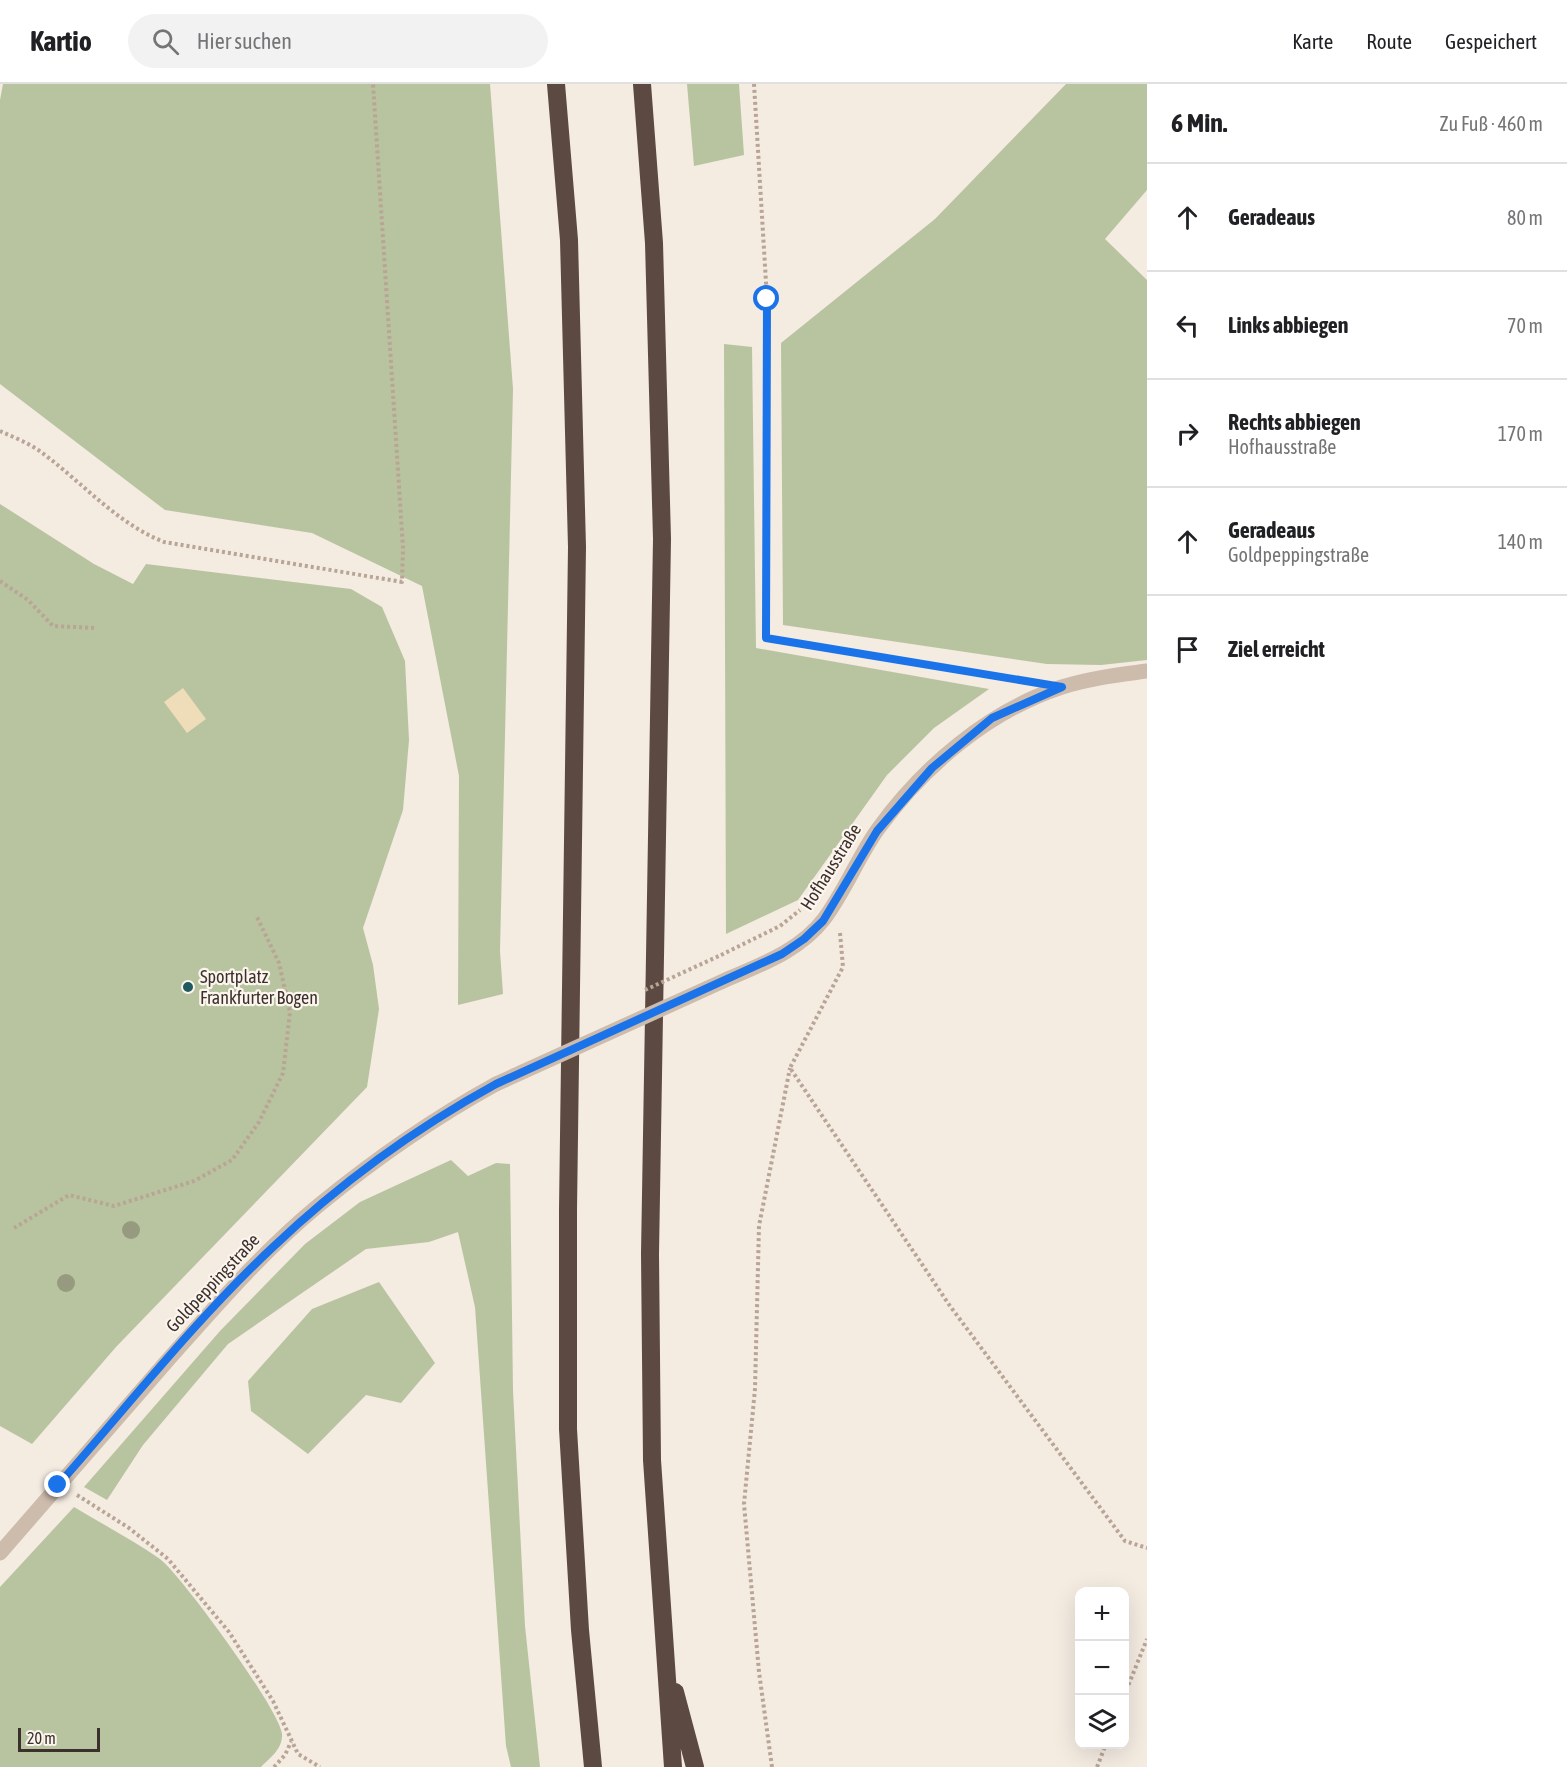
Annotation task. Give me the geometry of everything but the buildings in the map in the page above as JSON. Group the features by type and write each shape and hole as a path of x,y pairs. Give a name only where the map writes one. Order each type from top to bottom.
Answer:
{"highway":[{"path":"556,84 569,240 577,547 568,1210 568,1429 580,1630 593,1767"},
{"path":"642,84 654,243 662,538 650,1254 652,1460 673,1767"},
{"path":"663,1644 695,1767"}],"street":[{"name":"Hofhausstraße","path":"496,1084 782,954 804,939 823,921 877,831 932,768 992,718 1062,687 1094,678 1147,671"},
{"name":"Goldpeppingstraße","path":"0,1553 225,1296 270,1249 319,1205 378,1161 458,1105 496,1084"}],"path":[{"path":"0,430 39,450 145,535 164,542 402,582 403,548 373,84"},
{"path":"754,84 767,299 766,638 1062,687"},
{"path":"0,581 28,600 53,626 96,628"},
{"path":"772,1767 759,1672 744,1504 755,1389 759,1226 790,1068 843,967 837,899"},
{"path":"721,955 780,927 800,910"},
{"path":"14,1228 69,1195 114,1206 194,1181 232,1160 259,1122 283,1073 290,1012 279,963 257,917"},
{"path":"790,1068 950,1306 1118,1532 1125,1541 1147,1548"},
{"path":"58,1485 129,1528 168,1559 229,1632 283,1719 298,1754 320,1767"},
{"path":"1125,1695 1147,1639"},
{"path":"274,1767 285,1755 291,1742"},
{"path":"1097,1767 1104,1749"}],"green space":[{"path":"3,84 490,84 513,389 500,951 503,994 458,1005 459,776 422,586 312,533 165,510 0,384 0,100"},
{"path":"687,84 739,84 744,155 694,166"},
{"path":"1066,84 1147,84 1147,190 1105,239 1147,280 1147,660 1101,665 1047,664 783,625 781,343 935,219"},
{"path":"724,344 752,347 756,648 989,689 934,728 887,775 798,900 726,934"},
{"name":"Sportplatz Frankfurter Bogen","path":"0,504 94,564 133,584 146,564 351,589 382,607 405,661 409,740 403,810 363,928 373,965 379,1009 367,1087 116,1347 32,1444 0,1426"},
{"path":"451,1160 468,1176 496,1163 510,1164 513,1391 525,1626 540,1767 511,1767 506,1746 475,1307 458,1232 429,1242 366,1249 228,1344 143,1445 107,1500 84,1487 220,1331 305,1244 360,1202"},
{"path":"379,1282 435,1363 401,1403 366,1395 308,1454 251,1411 248,1381 312,1309"},
{"path":"74,1507 160,1559 188,1590 228,1644 265,1699 282,1734 278,1749 261,1767 0,1767 0,1587"}],"sand":[{"path":"183,688 206,719 187,733 164,702"}],"place":[{"name":"Sportplatz Frankfurter Bogen","path":"188,987"}],"route":[{"path":"58,1485 225,1296 270,1249 319,1205 458,1105 496,1084 782,954 804,939 823,921 877,831 898,804 932,768 992,718 1028,700 1062,687 1014,681 766,638 767,299"}]}
